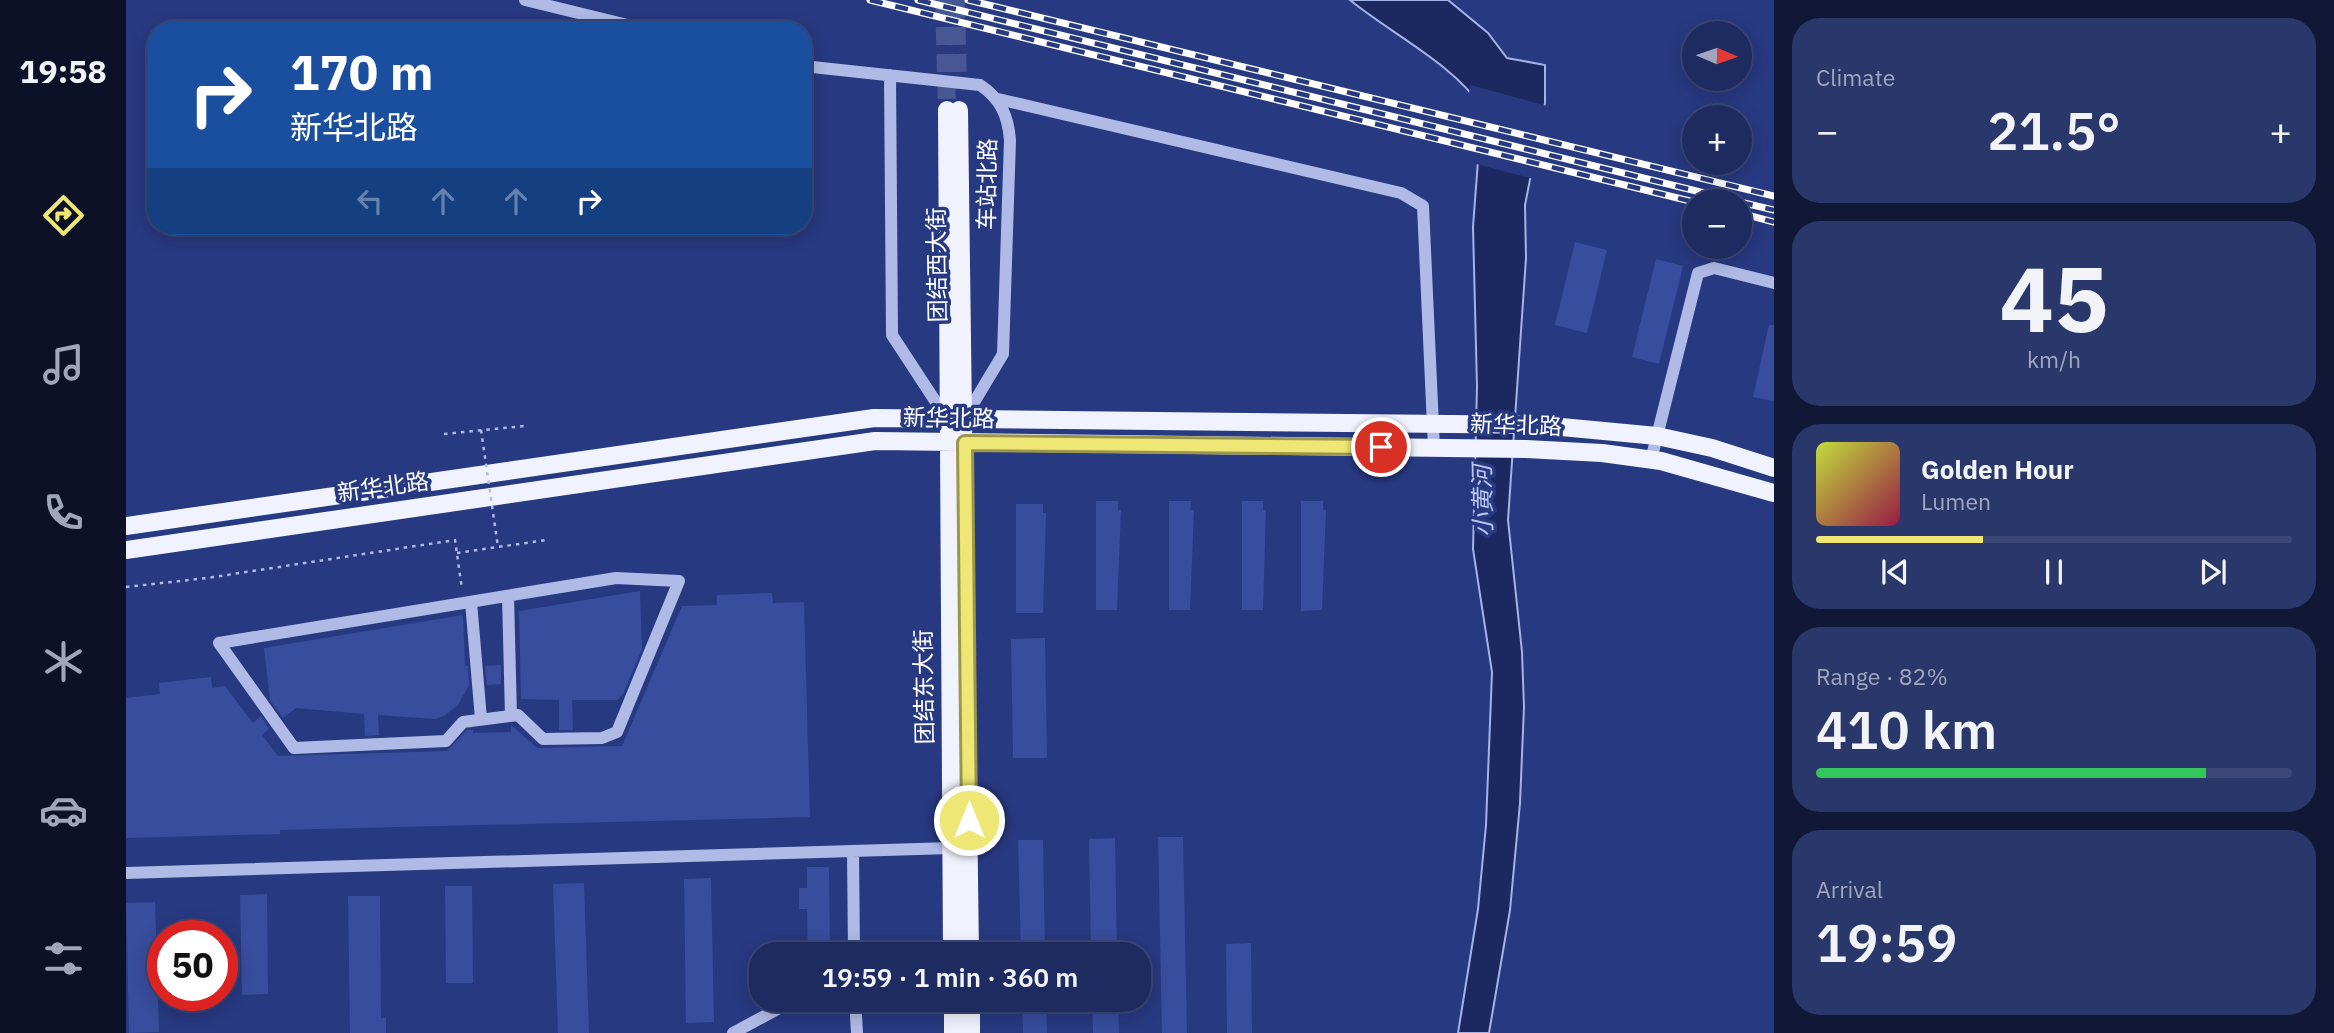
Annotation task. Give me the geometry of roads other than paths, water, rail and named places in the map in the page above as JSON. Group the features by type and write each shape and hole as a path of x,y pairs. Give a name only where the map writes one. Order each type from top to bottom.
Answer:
{"main road":[{"name":"团结西大街","path":"953,110 956,419"},
{"name":"新华北路","path":"126,526 874,418 1527,425 1657,436 1712,448 1774,468"},
{"name":"团结东大街","path":"952,942 956,419"},
{"name":"新华北路","path":"126,550 875,441 1526,449 1651,460 1705,472 1774,493"},
{"name":"团结东大街","path":"956,443 970,942"},
{"path":"953,1012 953,1033"},
{"path":"971,1012 971,1033"}],"street":[{"path":"525,0 612,21"},
{"path":"812,67 980,85 998,99 1401,193 1423,206 1434,448"},
{"path":"890,75 892,335 956,419"},
{"name":"车站北路","path":"956,419 1003,354 1010,140 1008,124 998,99"},
{"path":"1651,460 1698,272 1714,268 1774,283"},
{"path":"616,578 679,581 617,732 602,738 543,739 518,715 463,722 446,741 294,748 219,643 467,602 616,578"},
{"path":"508,596 511,716"},
{"path":"467,602 481,719"},
{"path":"126,873 951,848"},
{"path":"853,851 854,942"},
{"path":"733,1033 772,1012"},
{"path":"856,1012 857,1033"}],"water":[{"name":"小黄河","path":"1350,0 1448,0 1488,33 1507,58 1545,65 1545,103 1525,205 1526,258 1508,520 1522,652 1524,707 1520,803 1510,910 1489,1033 1458,1033 1478,909 1486,825 1492,672 1473,549 1477,387 1473,227 1482,108 1470,92 1439,64"}],"tunnel":[{"path":"944,0 947,110"},
{"path":"956,0 958,89"}],"railway":[{"path":"870,0 1682,199"},
{"path":"918,0 1688,189"},
{"path":"968,0 1774,196"},
{"path":"1752,205 1774,210"},
{"path":"1752,216 1774,222"}]}
